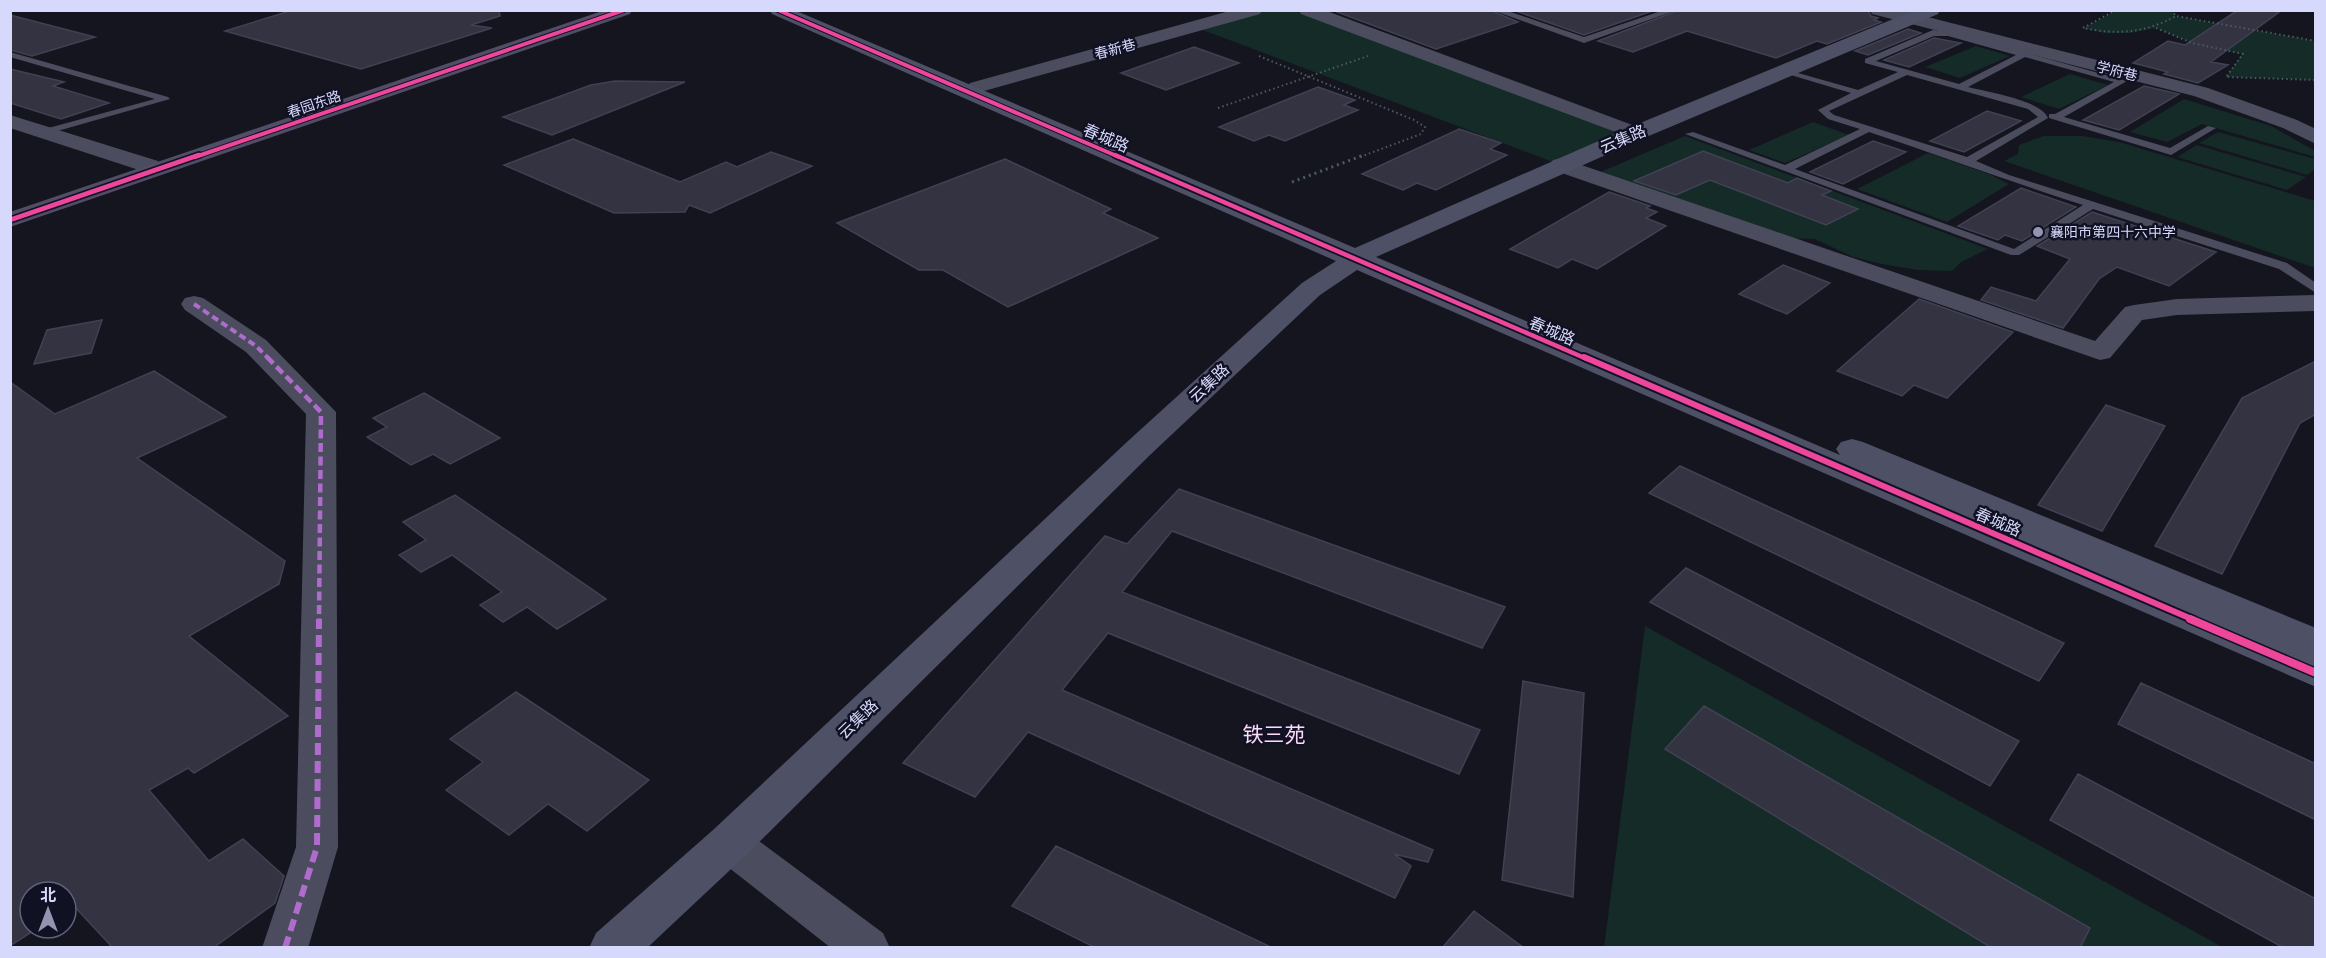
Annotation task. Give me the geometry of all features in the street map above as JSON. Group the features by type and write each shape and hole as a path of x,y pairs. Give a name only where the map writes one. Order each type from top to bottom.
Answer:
{"main road":[{"name":"春园东路","path":"10,211 150,166 601,10"},
{"name":"春园东路","path":"10,220 624,10"}],"street":[{"name":"春城路","path":"778,10 1362,254 2316,643"},
{"name":"春城路","path":"810,10 977,87 2316,673"},
{"name":"春新巷","path":"977,87 1254,10"},
{"path":"1307,10 1636,133"},
{"name":"学府巷","path":"1878,10 2201,92 2290,124 2316,138"},
{"name":"云集路","path":"613,948 729,843 1138,448 1311,289 1362,254 1636,133 1932,10"},
{"path":"10,121 150,166"},
{"path":"1562,165 2100,352 2134,313 2177,307 2316,303"},
{"path":"194,304 256,346 321,412 317,847 285,948"},
{"path":"729,843 867,948"}],"lane":[{"path":"1496,10 1584,40 1673,10"},
{"path":"2056,117 2122,81 1948,34 1933,33 1868,61 2031,107 2041,113 2171,152 2211,128"},
{"path":"10,54 165,99 44,132"},
{"path":"1960,87 2023,55"},
{"path":"1787,71 1859,93"},
{"path":"1906,72 1823,111 1831,117 1968,161 2005,177 2283,266 2316,289"},
{"path":"1968,161 2043,118 2041,113"},
{"path":"1786,169 1868,129"},
{"path":"1690,134 2015,253 2091,204"}],"path":[{"path":"2116,10 2083,28 2105,33 2130,33 2156,28 2176,16 2316,41"},
{"path":"2171,10 2176,16"},
{"path":"2156,28 2192,43 2243,54 2226,77 2316,80"},
{"path":"1218,108 1400,45"},
{"path":"1259,56 1311,76 1425,127 1421,134 1292,182"}],"green space":[{"path":"2171,10 2176,16 2315,41 2315,80 2226,77 2242,54 2192,43 2156,28 2130,33 2105,33 2083,28 2116,11"},
{"path":"1254,11 1307,11 1636,133 1561,165 1195,27"},
{"path":"1976,46 2010,56 1960,78 1925,67"},
{"path":"2070,74 2108,85 2059,109 2021,97"},
{"path":"2184,99 2271,126 2315,151 2315,157 2202,124 2167,142 2130,132"},
{"path":"1813,122 1849,135 1785,163 1749,150"},
{"path":"2218,132 2315,159 2315,169 2307,175 2199,143"},
{"path":"1685,136 1988,249 1961,262 1952,271 1918,270 1882,264 1853,257 1815,239 1784,238 1598,173"},
{"path":"2044,136 2082,136 2119,142 2315,201 2315,268 2004,161 2018,154 2019,145"},
{"path":"2197,145 2306,177 2287,190 2177,157"},
{"path":"1928,153 1991,175 2009,184 1947,222 1857,189"},
{"path":"1645,626 2222,947 1604,948"}],"building":[{"path":"293,10 499,10 500,16 471,25 492,28 361,69 225,31"},
{"path":"1337,10 1490,10 1518,22 1436,49 1337,12"},
{"path":"1513,10 1655,10 1584,35"},
{"path":"1679,10 1868,11 1871,16 1878,18 1874,20 1881,22 1827,44 1817,41 1776,58 1687,31 1633,52 1598,41"},
{"path":"2238,10 2282,10 2211,62 2228,65 2198,83 2133,63 2168,41 2185,45"},
{"path":"10,15 95,37 32,56 10,50"},
{"path":"1908,29 1921,33 1868,55 1855,51"},
{"path":"1934,38 1961,43 1909,67 1884,60"},
{"path":"1194,47 1239,63 1166,90 1121,73"},
{"path":"10,69 64,82 53,86 109,103 61,119 10,103"},
{"path":"615,81 685,82 552,135 503,117 591,85"},
{"path":"2144,86 2179,94 2119,130 2083,120"},
{"path":"1318,87 1355,100 1344,105 1358,110 1285,141 1269,135 1254,141 1219,127"},
{"path":"1987,111 2021,121 1964,152 1930,141"},
{"path":"1459,129 1501,143 1490,149 1507,155 1436,190 1417,183 1403,190 1362,174"},
{"path":"573,139 680,182 726,162 737,167 771,152 812,166 710,213 689,205 685,212 614,213 504,165"},
{"path":"1873,141 1906,152 1843,184 1810,172"},
{"path":"1703,151 1788,183 1797,178 1831,191 1822,195 1858,209 1826,225 1710,180 1676,195 1634,181"},
{"path":"1005,159 1111,209 1103,213 1158,238 1008,307 943,270 919,270 837,223"},
{"path":"2021,188 2076,207 2022,241 2005,235 1998,240 1958,226"},
{"path":"1609,192 1650,206 1646,208 1657,212 1646,218 1666,226 1597,269 1572,259 1558,268 1510,249"},
{"path":"2092,212 2216,252 2169,286 2117,267 2099,279 2063,328 1981,300 1991,287 2036,301 2070,259 2037,246"},
{"path":"1783,265 1830,283 1787,314 1739,294"},
{"path":"1919,299 2013,332 1947,398 1914,385 1902,396 1837,371"},
{"path":"102,320 91,353 34,364 47,330"},
{"path":"2316,361 2316,414 2300,423 2222,574 2155,546 2242,398"},
{"path":"154,371 226,417 137,458 285,561 279,584 189,636 288,716 194,773 188,768 149,790 209,861 243,839 284,876 275,903 213,948 113,948 78,910 78,880 18,880 19,940 10,946 10,382 55,414"},
{"path":"424,393 500,438 450,464 433,454 411,465 367,437 387,427 373,418"},
{"path":"2106,405 2165,426 2102,531 2038,505"},
{"path":"1680,466 2064,643 2039,681 1649,493"},
{"path":"1179,489 1505,607 1482,648 1172,531 1122,592 1480,730 1459,774 1108,633 1062,690 1433,850 1428,862 1394,854 1411,866 1395,898 1028,732 975,797 903,763 1105,536 1127,544"},
{"path":"455,495 606,599 557,629 527,607 503,622 480,605 502,592 452,555 421,572 399,555 426,540 403,522"},
{"path":"1686,568 2019,741 1990,786 1650,602"},
{"path":"1523,681 1584,693 1573,897 1502,880"},
{"path":"2141,683 2316,764 2316,820 2118,724"},
{"path":"516,692 649,780 587,831 548,804 509,835 446,790 483,762 450,739"},
{"path":"1704,706 2090,928 2080,948 1992,948 1665,749"},
{"path":"2078,774 2316,899 2316,948 2284,948 2050,820"},
{"path":"1056,846 1273,948 1096,948 1012,906"},
{"path":"1474,911 1524,948 1442,948"}],"marked path":[{"path":"194,304 256,346 321,412 317,847 285,948"}],"cycle path":[{"path":"10,220 624,10"},
{"path":"778,10 2316,673"}],"place":[{"name":"襄阳市第四十六中学","path":"2038,232"}],"district":[{"name":"铁三苑","path":"1274,734"}]}
